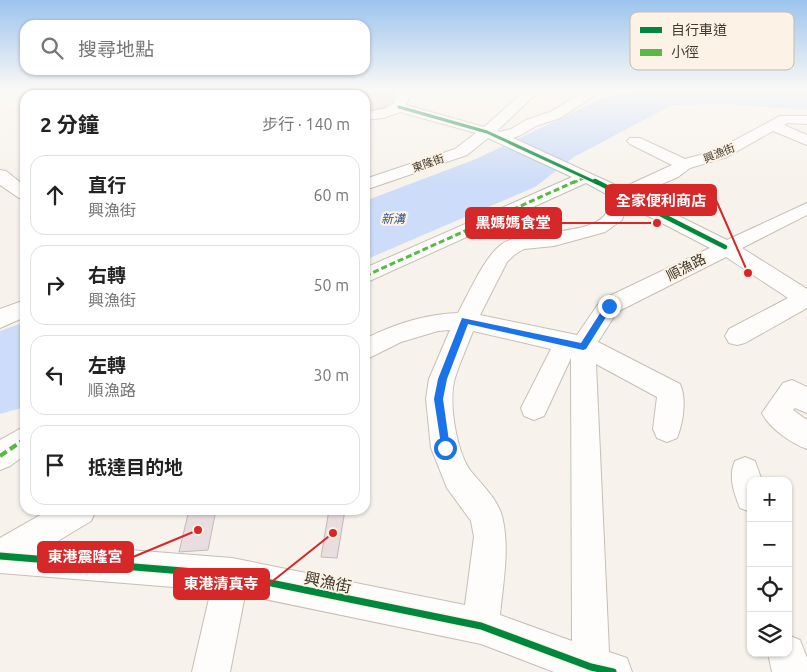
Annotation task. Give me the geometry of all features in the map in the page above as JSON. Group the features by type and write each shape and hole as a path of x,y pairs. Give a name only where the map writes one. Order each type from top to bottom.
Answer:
{"street":[{"path":"443,120 498,137 578,173 725,247 806,299 737,336"},
{"name":"東隆街","path":"370,183 461,152 498,137 511,120"},
{"path":"498,137 516,132 539,120"},
{"name":"興漁街","path":"621,195 672,173 684,164 721,154 784,120"},
{"path":"773,126 807,140"},
{"path":"635,141 684,164"},
{"path":"370,274 578,173"},
{"path":"9,181 20,190"},
{"path":"481,626 490,537 486,515 458,478 445,448 438,399 442,379 465,320 499,259 507,250 522,243 570,237 598,228 615,216 621,195"},
{"name":"順漁路","path":"534,408 575,345 609,306 725,247 806,210"},
{"path":"0,319 20,310"},
{"path":"370,347 393,335 438,322 465,320 575,345 671,392 667,429"},
{"name":"興漁街","path":"71,515 0,556 232,575 481,626 598,670 575,345"},
{"path":"807,401 792,391 776,413 807,436"},
{"path":"0,456 20,442"},
{"path":"212,672 232,575"},
{"path":"788,657 791,672"}],"water":[{"name":"新溝","path":"556,120 643,120 574,157 535,187 370,258 370,199 476,159"},
{"path":"20,324 20,408 0,414 0,331"}],"building":[{"path":"188,515 215,515 208,550 179,552"},
{"path":"328,515 344,515 337,558 321,557"}],"marked path":[{"path":"370,274 586,177"},
{"path":"0,456 20,442"}],"cycle path":[{"path":"446,120 487,132 570,169 725,247"},
{"path":"0,556 232,575 481,626 591,667 613,672"}],"place":[{"name":"黑媽媽食堂","path":"657,223"},
{"name":"全家便利商店","path":"748,273"},
{"name":"東港震隆宮","path":"198,530"},
{"name":"東港清真寺","path":"333,533"}],"route":[{"path":"445,448 438,399 442,379 465,320 583,346 609,306"}]}
